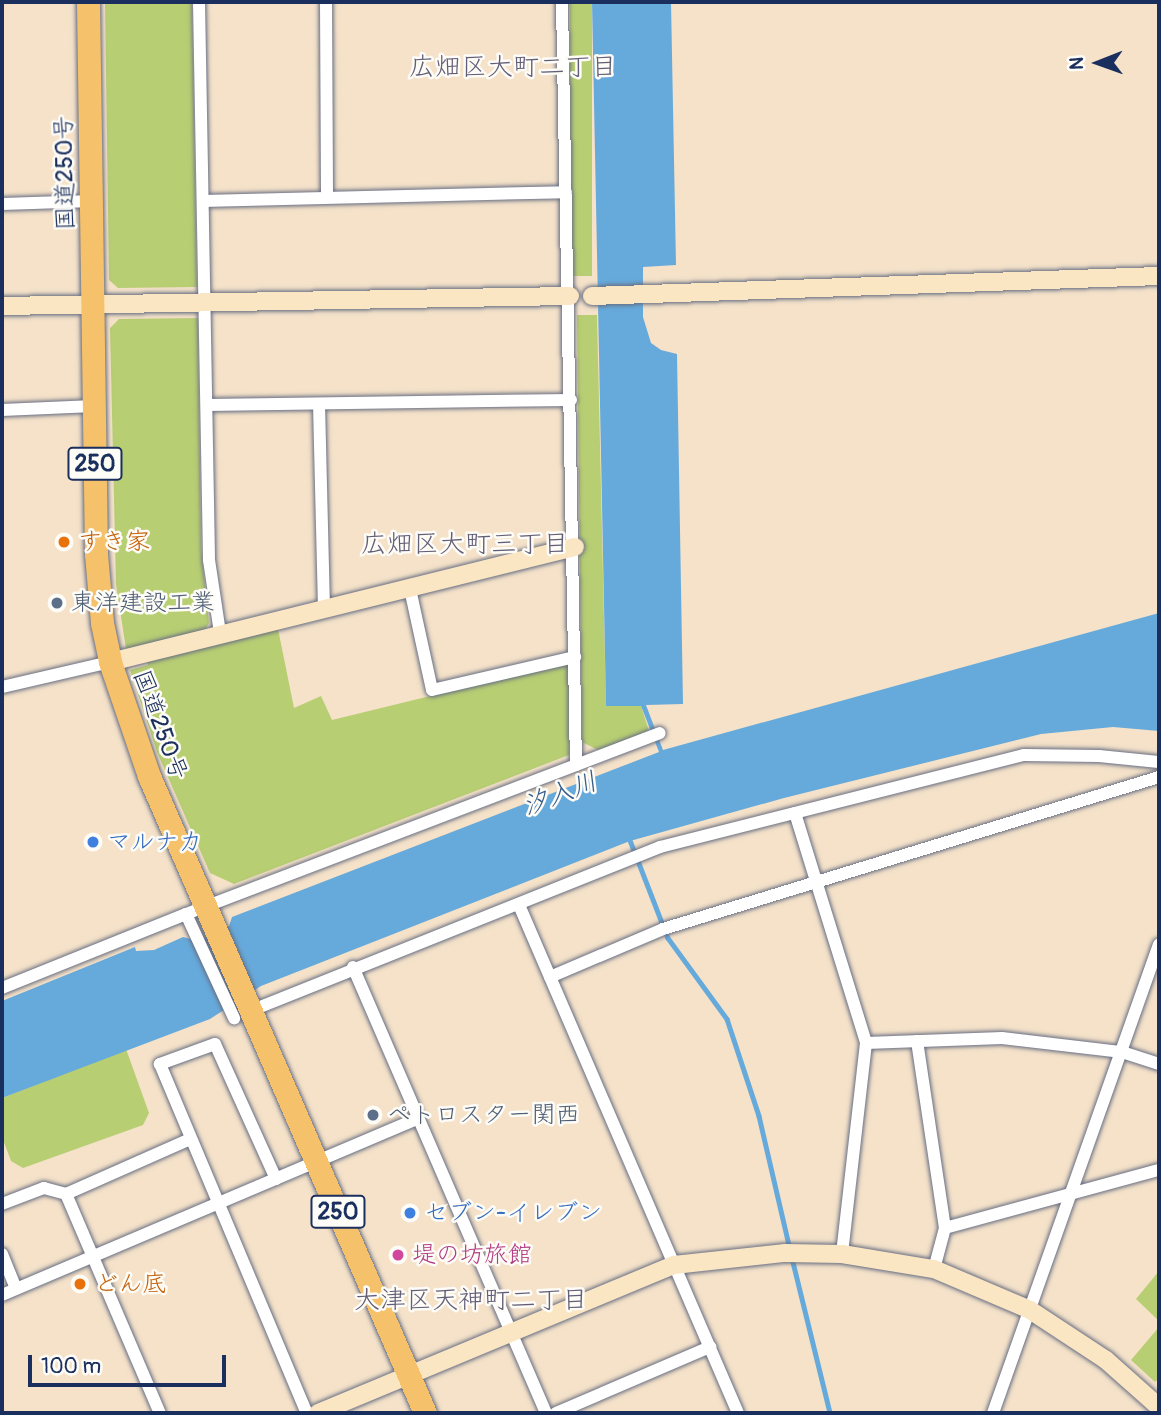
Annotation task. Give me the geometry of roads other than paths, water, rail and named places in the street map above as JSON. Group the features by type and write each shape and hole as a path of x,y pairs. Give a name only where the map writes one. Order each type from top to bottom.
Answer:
{"highway":[{"name":"国道250号","path":"88,2 93,201 96,554 102,623 110,662 195,911 242,1015 316,1162 425,1413"}],"street":[{"path":"199,2 209,559 220,633"},
{"path":"326,2 327,197"},
{"path":"562,2 575,547 576,765"},
{"path":"203,201 566,192"},
{"path":"2,204 93,201"},
{"path":"2,306 592,296 1159,276"},
{"path":"207,405 571,400"},
{"path":"319,404 324,608"},
{"path":"2,410 94,406"},
{"path":"2,687 575,547"},
{"path":"410,589 432,690 575,657"},
{"path":"2,988 655,735"},
{"path":"242,1015 353,967 519,905 660,847 1024,755 1099,756 1159,762"},
{"path":"550,977 663,929 1159,777"},
{"path":"796,813 866,1044 842,1254"},
{"path":"519,905 738,1413"},
{"path":"993,1413 1159,945"},
{"path":"353,967 546,1413"},
{"path":"866,1044 1002,1038 1122,1052 1159,1064"},
{"path":"917,1041 946,1228 934,1269"},
{"path":"276,1179 215,1044 160,1064 307,1413"},
{"path":"2,1294 418,1118"},
{"path":"2,1204 44,1188 66,1194 190,1139"},
{"path":"946,1228 1159,1170"},
{"path":"66,1194 160,1413"},
{"path":"318,1413 674,1265 785,1252 842,1254 934,1269 1030,1310 1106,1360 1159,1407"},
{"path":"2,1254 16,1289"},
{"path":"556,1413 710,1347"}],"water":[{"name":"汐入川","path":"592,2 671,2 676,265 643,267 643,317 651,343 661,350 677,354 683,704 646,705 663,750 1159,613 1159,731 1113,727 1041,734 784,798 630,841 261,986 210,1019 2,1098 2,1001 135,947 136,951 154,950 183,937 198,941 229,926 232,917 659,752 641,706 606,706"}],"waterway":[{"path":"628,835 668,938 727,1019 759,1116 790,1249"},
{"path":"792,1258 830,1413"}],"place":[{"name":"すき家","path":"64,542"},
{"name":"東洋建設工業","path":"57,603"},
{"name":"マルナカ","path":"93,842"},
{"name":"ペトロスター関西","path":"373,1115"},
{"name":"セブン-イレブン","path":"410,1213"},
{"name":"堤の坊旅館","path":"398,1255"},
{"name":"どん底","path":"80,1284"}],"district":[{"name":"広畑区大町二丁目","path":"513,68"},
{"name":"広畑区大町三丁目","path":"465,545"},
{"name":"大津区天神町二丁目","path":"471,1301"}]}
